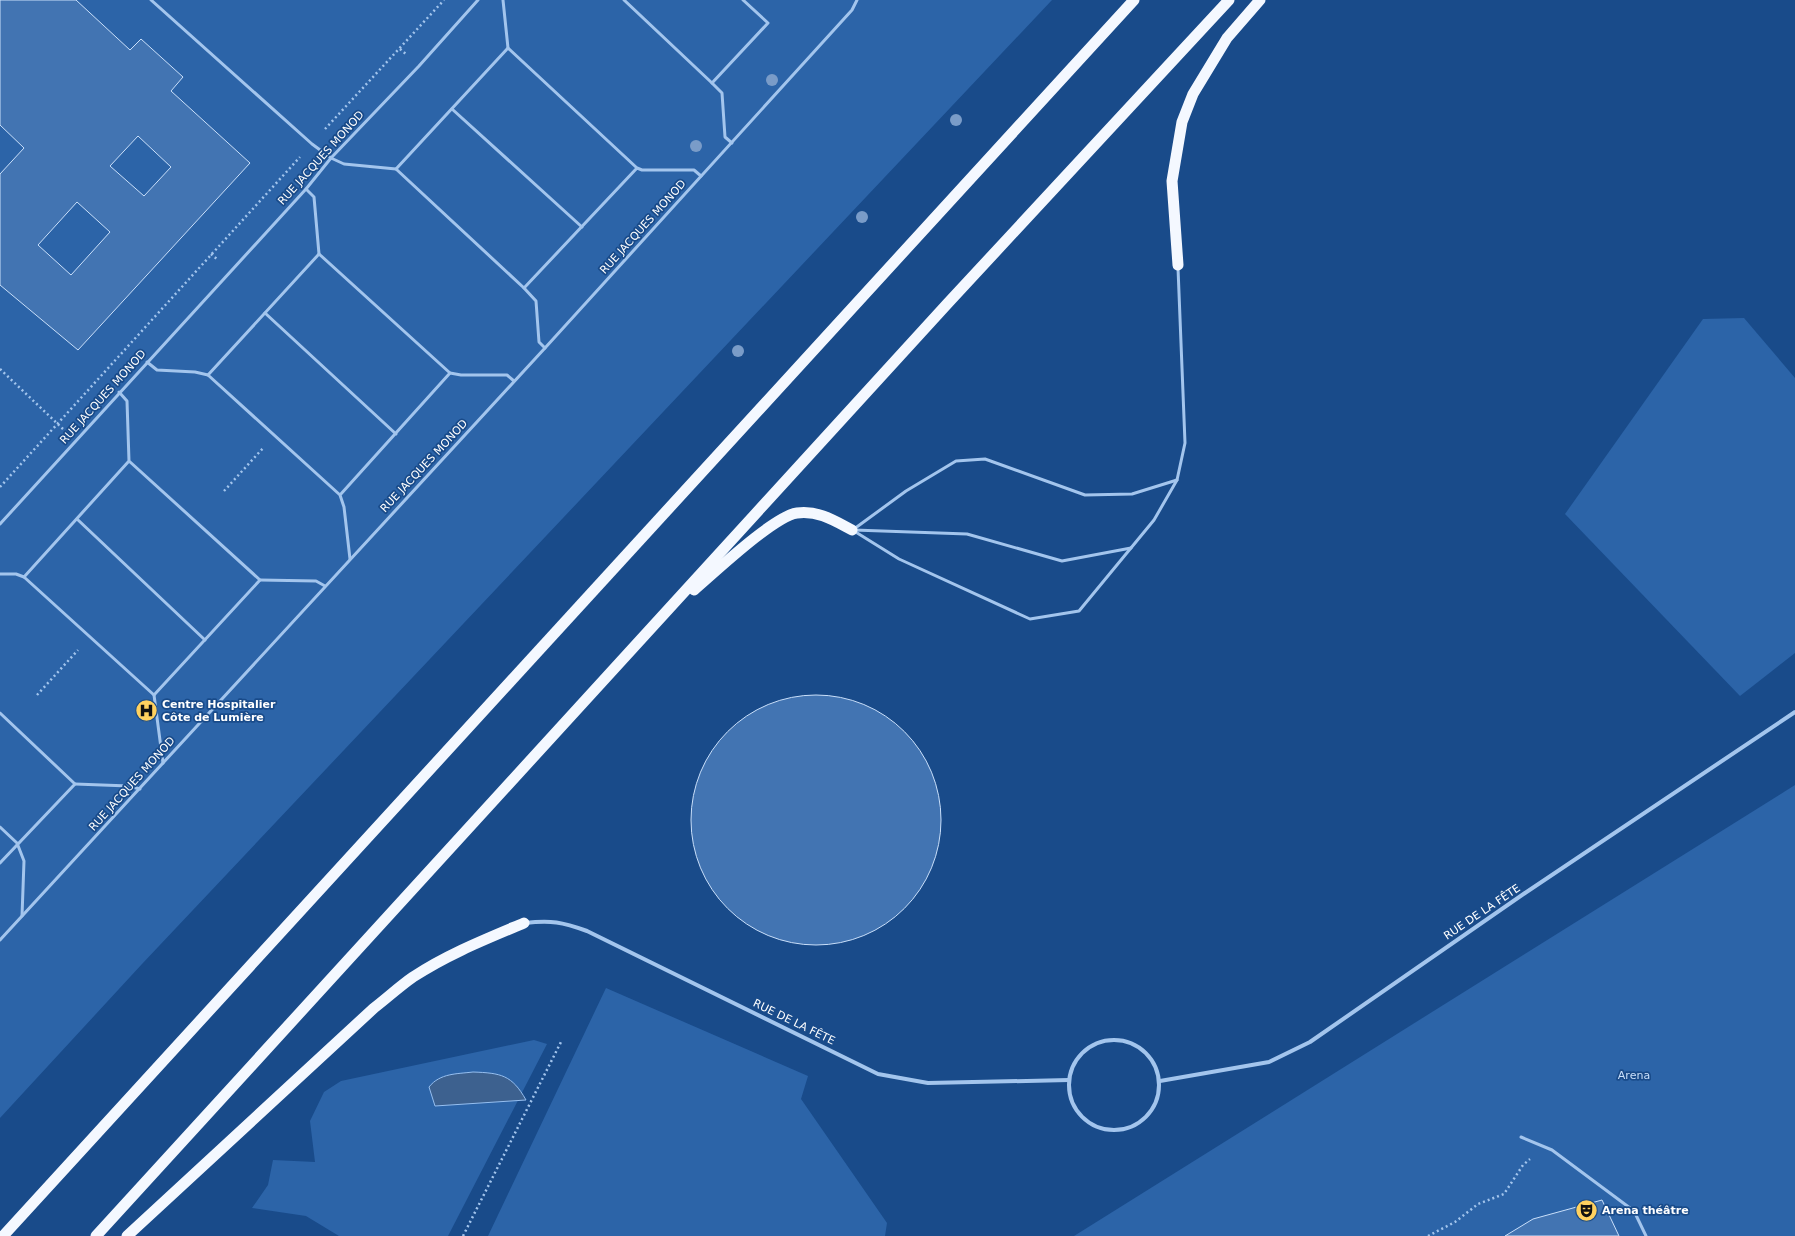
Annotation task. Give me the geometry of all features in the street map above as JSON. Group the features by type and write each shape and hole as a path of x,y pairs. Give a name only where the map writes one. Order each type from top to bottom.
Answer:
{"highway":[{"path":"3,1236 1134,0"},
{"path":"96,1236 943,309 1229,0"},
{"path":"1178,265 1172,181 1182,122 1193,94 1227,38 1260,0"},
{"path":"660,619 772,524 796,513 820,514 852,530"},
{"path":"127,1236 374,1008 407,982 443,959 524,923"}],"street":[{"name":"RUE DE LA FÊTE","path":"1160,1082 1269,1062 1310,1042 1519,898 1795,712"},
{"name":"RUE DE LA FÊTE","path":"524,923 548,921 566,923 588,931 878,1074 928,1083 1069,1080"},
{"path":"1108,1040 1123,1040 1137,1045 1149,1054 1157,1067 1160,1082 1158,1096 1152,1110 1142,1121 1128,1128 1113,1130 1099,1127 1085,1120 1076,1108 1070,1095 1069,1080 1073,1066 1077,1059 1094,1044 1108,1040"}],"lane":[{"path":"151,0 312,144 331,158 344,164 396,169 524,288 536,301 538,342 545,348"},
{"name":"RUE JACQUES MONOD","path":"0,524 306,189 331,158 419,66 478,0"},
{"path":"503,0 508,48 637,168 642,170 694,170 701,176"},
{"path":"624,0 722,93 725,136 732,143"},
{"path":"712,83 768,23 743,0"},
{"name":"RUE JACQUES MONOD","path":"0,940 732,143 852,10 857,0"},
{"path":"396,169 508,48"},
{"path":"452,108 582,227"},
{"path":"524,288 637,168"},
{"path":"306,189 314,197 319,254 450,373 461,375 506,375 514,381"},
{"path":"208,375 319,254"},
{"path":"852,530 899,559 1030,619 1079,611 1154,520 1177,480 1185,443 1178,265"},
{"path":"264,313 396,434"},
{"path":"147,362 157,370 195,372 208,375 340,495 344,507 350,559"},
{"path":"340,495 450,373"},
{"path":"24,577 129,461 127,401 119,392"},
{"path":"852,530 906,491 956,461 984,459 1085,495 1132,494 1177,480"},
{"path":"129,461 260,580 316,581 325,586"},
{"path":"77,518 205,640"},
{"path":"852,530 967,534 1062,561 1131,548"},
{"path":"0,574 16,574 24,577 154,695 163,763"},
{"path":"154,695 260,580"},
{"path":"0,714 75,784 129,786 140,789"},
{"path":"0,863 17,843 75,784"},
{"path":"0,827 17,843 24,861 22,916"},
{"path":"1521,1137 1552,1150 1634,1211 1646,1236"}],"path":[{"path":"325,129 444,0"},
{"path":"0,487 300,157"},
{"path":"0,369 66,431"},
{"path":"224,491 250,463"},
{"path":"37,695 90,637"},
{"path":"463,1236 562,1040"},
{"path":"1428,1236 1455,1222 1478,1204 1504,1194 1523,1166 1537,1154 1552,1150"}],"green space":[{"name":"Centre Hospitalier Côte de Lumière","path":"0,0 1052,0 142,964 0,1118"},
{"path":"1744,318 1795,378 1795,653 1740,696 1565,514 1703,319"},
{"name":"Arena","path":"1795,785 1795,1236 1074,1236"},
{"path":"606,988 808,1076 801,1099 887,1223 885,1236 488,1236"},
{"path":"534,1040 547,1044 448,1236 339,1236 306,1216 252,1208 268,1185 273,1160 315,1162 310,1121 324,1092 341,1081"}],"shaded area":[{"path":"473,1072 491,1073 505,1077 516,1085 526,1100 435,1106 429,1087 433,1082 449,1075"}],"building":[{"path":"0,0 76,0 130,50 141,39 183,77 171,91 250,163 78,350 0,285 0,174 24,148 0,125","holes":["138,136 171,167 144,196 110,166","77,202 110,232 71,275 38,245"]},
{"path":"816,695 852,701 875,710 895,723 913,741 931,772 938,796 941,820 935,856 926,879 913,899 895,917 864,935 840,942 816,945 780,939 757,930 737,917 719,899 701,868 694,844 691,820 697,784 706,761 719,741 737,723 768,705 792,698"},
{"name":"Arena théâtre","path":"1602,1200 1619,1236 1505,1236 1533,1219"}],"place":[{"name":"Centre Hospitalier Côte de Lumière","path":"147,710"},
{"name":"Arena théâtre","path":"1587,1210"}]}
